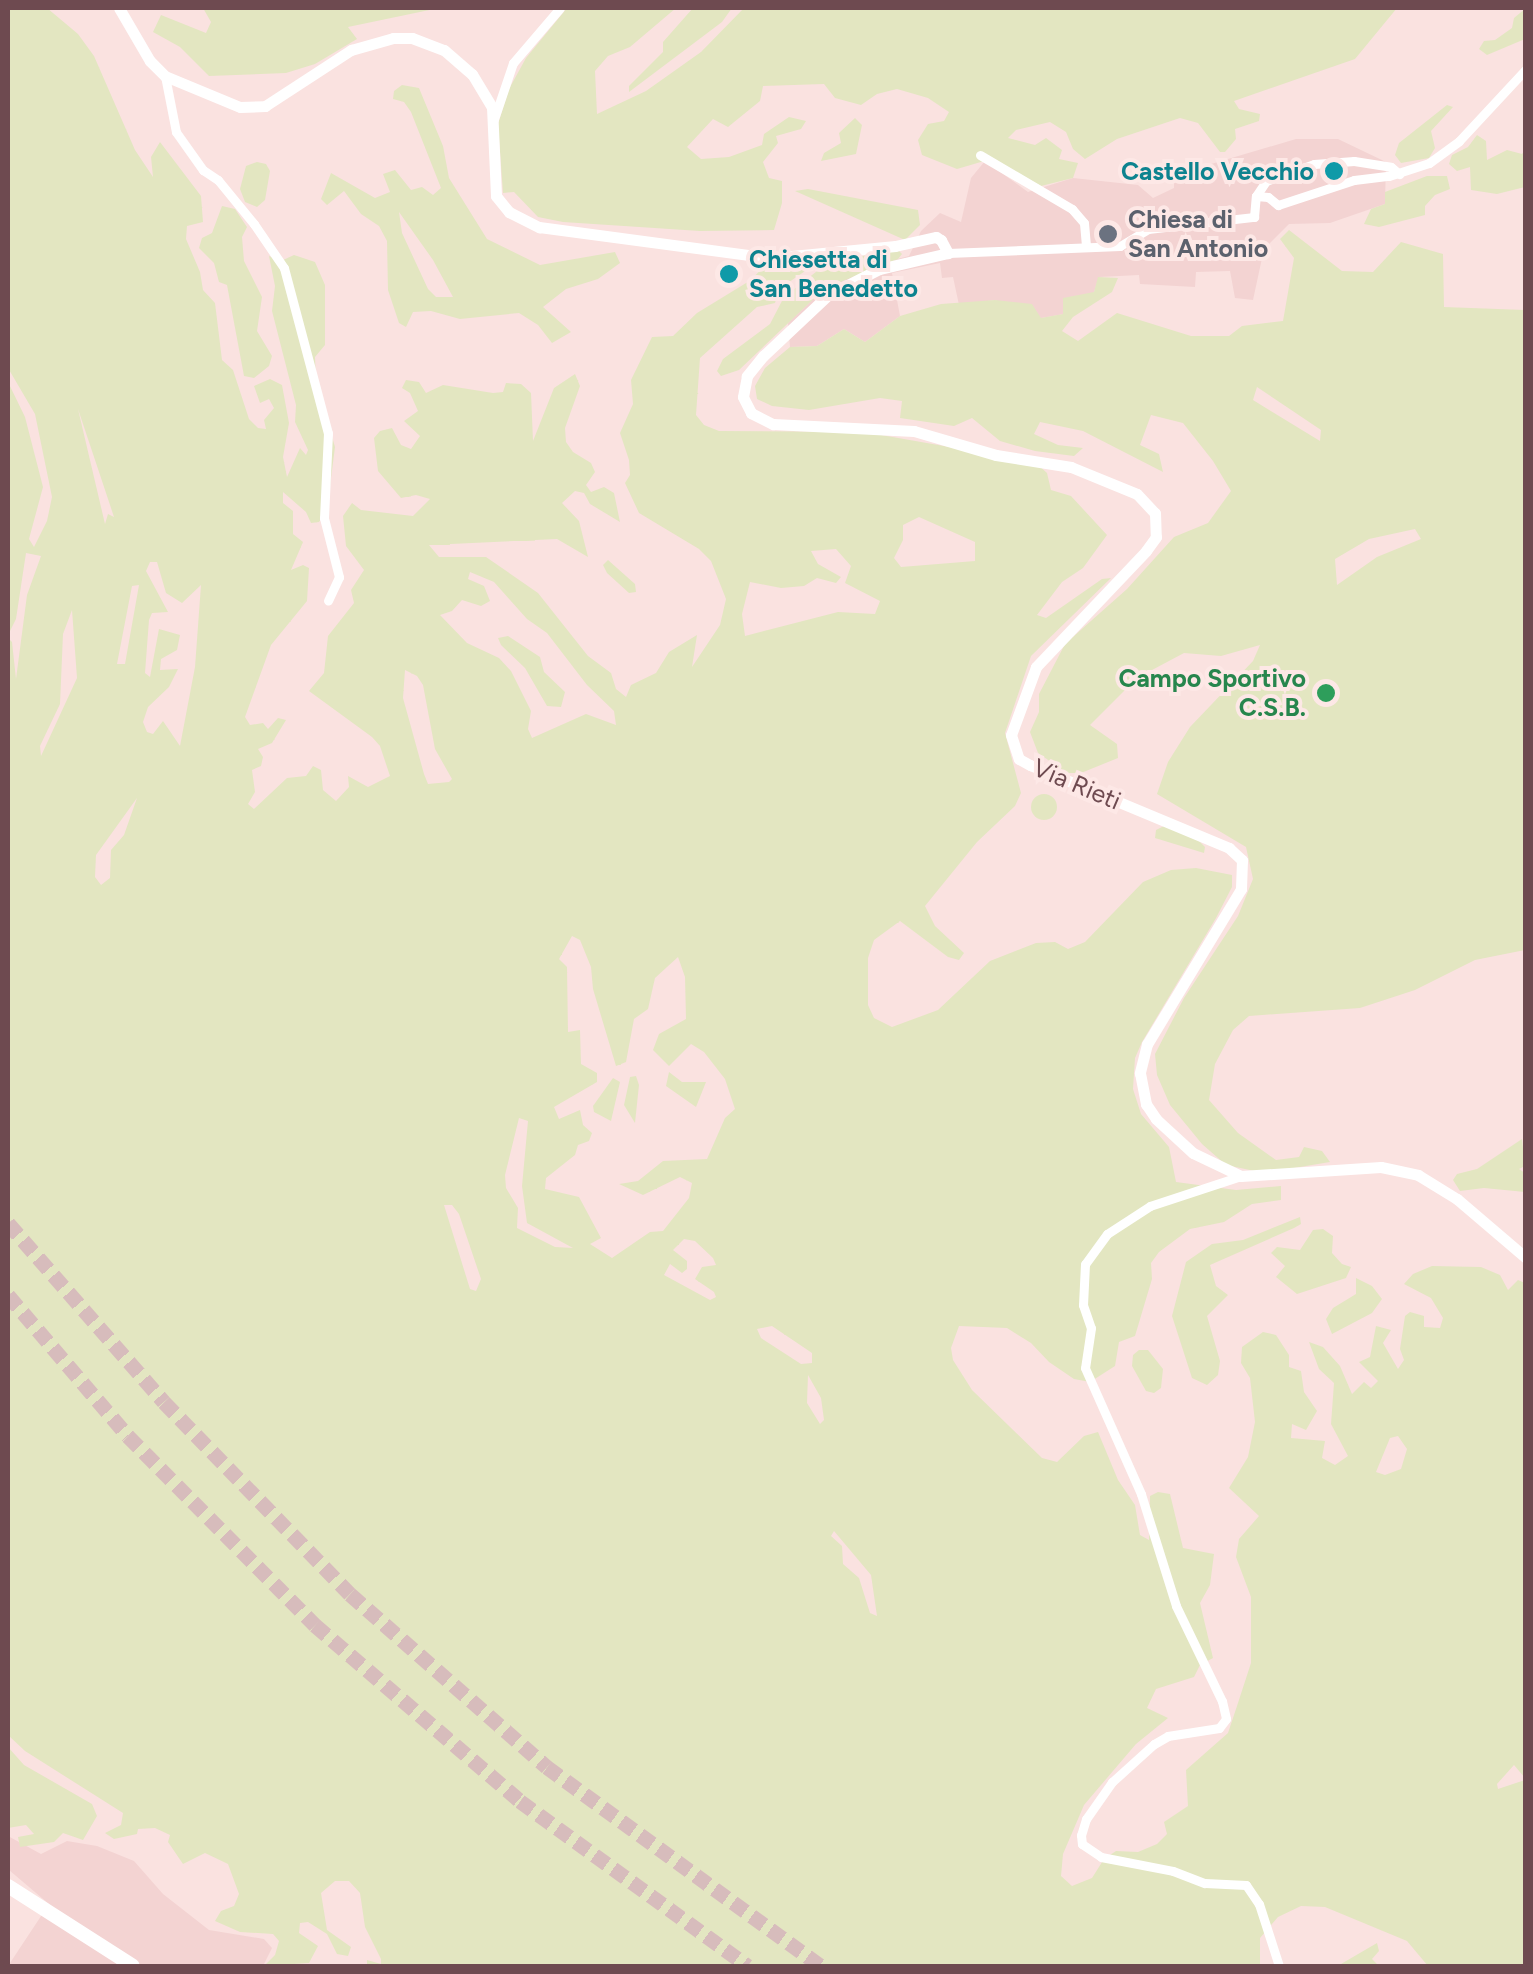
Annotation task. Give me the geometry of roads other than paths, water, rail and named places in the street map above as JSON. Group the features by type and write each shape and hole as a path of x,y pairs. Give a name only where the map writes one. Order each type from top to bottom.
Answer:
{"main road":[{"path":"8,1886 133,1966"}],"street":[{"path":"119,8 165,76 176,132 203,170 218,180 254,224 284,268 328,433 324,518 339,577 328,601"},
{"path":"492,124 513,62 560,8"},
{"path":"165,76 240,107 265,106 351,50 412,38 444,50 472,74 492,107 496,196 509,212 539,227 771,258 895,246 936,237 948,253 1120,246 1148,230 1254,217 1256,196 1266,181 1314,164 1357,162 1391,166 1399,174"},
{"path":"1256,196 1268,197 1278,205 1354,180 1399,174 1429,164 1459,141 1526,69"},
{"path":"980,155 1072,209 1084,223 1086,246"},
{"name":"Via Rieti","path":"948,253 879,269 828,295 763,356 747,376 743,396 751,413 773,424 914,431 996,455 1071,466 1137,494 1156,513 1156,537 1146,552 1036,667 1011,735 1019,759 1030,765 1229,848 1242,860 1241,889 1147,1044 1140,1073 1142,1092 1156,1119 1192,1153 1240,1176 1352,1168 1418,1175 1457,1199 1526,1258"},
{"path":"1240,1176 1150,1206 1107,1234 1085,1264 1083,1305 1091,1328 1085,1368 1141,1494 1176,1606 1222,1701 1226,1720 1219,1728 1168,1736 1154,1744 1099,1798 1081,1834 1082,1844 1101,1857 1173,1871 1205,1882 1246,1884 1259,1904 1279,1966"}],"tunnel":[{"path":"8,1223 164,1402 350,1594 547,1767 821,1966"},
{"path":"8,1295 128,1436 315,1625 520,1801 748,1966"}],"place":[{"name":"Castello Vecchio","path":"1334,171"},
{"name":"Chiesa di San Antonio","path":"1108,234"},
{"name":"Chiesetta di San Benedetto","path":"729,274"},
{"name":"Campo Sportivo C.S.B.","path":"1326,693"}]}
